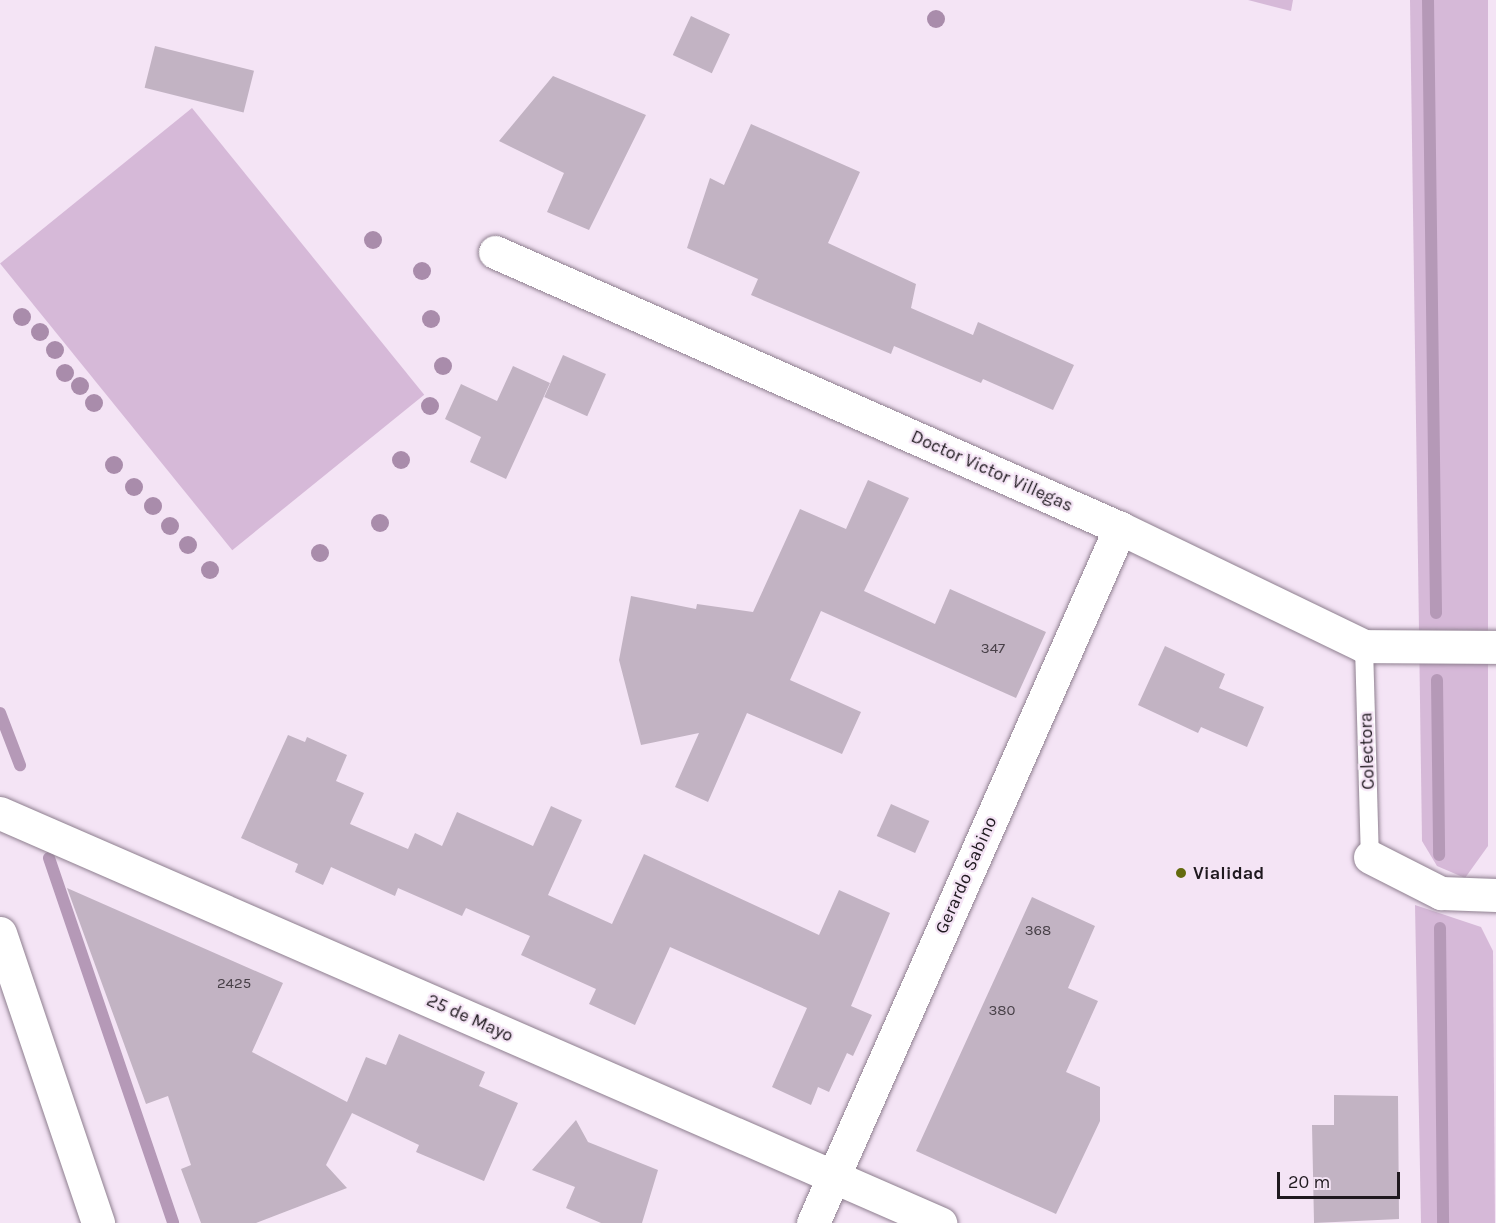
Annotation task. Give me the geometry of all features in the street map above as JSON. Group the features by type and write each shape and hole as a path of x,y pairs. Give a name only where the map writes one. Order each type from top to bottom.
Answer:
{"street":[{"name":"Doctor Victor Villegas","path":"495,252 1120,528 1364,646 1496,647"},
{"name":"Gerardo Sabino","path":"813,1223 1120,528"},
{"name":"25 de Mayo","path":"0,813 940,1223"},
{"path":"1370,856 1441,893 1496,895"},
{"path":"0,933 98,1223"}],"lane":[{"name":"Colectora","path":"1364,646 1370,856"}],"shaded area":[{"path":"1248,0 1293,0 1291,11"},
{"path":"1410,0 1488,0 1488,846 1465,878 1437,866 1422,841"},
{"path":"192,108 424,395 232,550 0,263"},
{"path":"1415,905 1481,927 1493,951 1495,1223 1421,1223"}],"building":[{"path":"691,16 730,34 712,73 673,55"},
{"path":"155,46 254,71 244,112 145,88"},
{"path":"553,76 646,115 589,230 547,212 564,173 499,141"},
{"path":"751,124 860,172 828,243 916,284 911,308 973,335 978,322 1074,365 1053,410 983,379 981,383 894,346 891,354 751,295 758,279 687,248 710,178 724,185"},
{"path":"563,355 606,374 587,416 544,397"},
{"path":"513,366 550,383 506,479 470,462 481,437 445,419 461,384 497,401"},
{"path":"868,480 909,498 864,591 935,624 950,589 1046,632 1016,698 821,611 790,680 861,712 842,754 747,713 708,802 675,787 699,733 641,745 619,660 631,596 696,609 697,604 753,612 800,509 846,529"},
{"path":"1165,646 1225,674 1219,688 1264,707 1247,747 1201,727 1198,733 1138,705"},
{"path":"288,735 305,742 307,737 347,755 336,781 364,793 350,824 408,849 415,833 442,846 457,812 533,846 551,806 582,820 548,895 612,924 644,854 819,935 839,890 890,913 851,1006 872,1015 853,1056 847,1053 829,1092 818,1087 811,1105 772,1087 807,1008 670,947 635,1025 589,1004 596,989 521,955 530,936 466,908 462,916 398,888 395,896 331,867 323,885 295,872 298,864 241,838"},
{"path":"891,804 929,821 915,853 877,836"},
{"path":"67,888 283,983 252,1052 347,1102 366,1057 386,1065 399,1034 485,1072 479,1086 518,1103 484,1181 416,1152 419,1145 352,1113 326,1165 347,1188 256,1223 201,1223 181,1169 191,1165 168,1096 146,1104"},
{"path":"1032,897 1095,926 1068,988 1098,1001 1066,1072 1100,1087 1100,1121 1056,1214 916,1151"},
{"path":"1334,1095 1398,1096 1399,1219 1314,1223 1312,1125 1334,1125"},
{"path":"576,1120 588,1142 658,1170 642,1223 601,1223 566,1208 575,1187 532,1170"}],"waterway":[{"path":"1428,0 1436,613"},
{"path":"1437,680 1439,855"},
{"path":"0,713 20,765"},
{"path":"49,858 173,1223"},
{"path":"1440,928 1443,1223"}],"place":[{"name":"Vialidad","path":"1181,873"}]}
